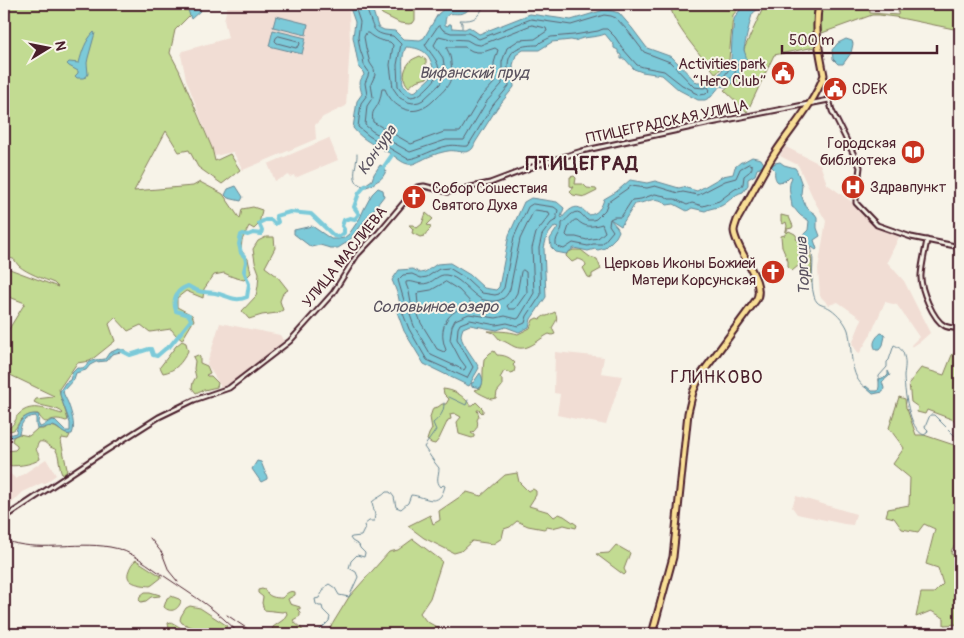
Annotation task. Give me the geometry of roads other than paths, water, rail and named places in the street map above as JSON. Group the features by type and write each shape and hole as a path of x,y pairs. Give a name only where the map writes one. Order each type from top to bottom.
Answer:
{"main road":[{"path":"652,634 673,557 688,413 693,392 703,372 758,297 757,284 734,231 737,220 771,159 809,105 824,74 816,27 819,4"}],"street":[{"path":"824,74 832,111 860,167 856,203 877,225 902,234 960,247"},
{"name":"ПТИЦЕГРАДСКАЯ УЛИЦА","path":"417,187 424,186 448,192 490,183 582,151 829,100"},
{"name":"УЛИЦА МАСЛИЕВА","path":"4,518 156,418 194,400 229,388 290,341 333,293 357,255 417,187"},
{"path":"927,240 921,278 924,293 938,321 945,326 960,329"}],"water":[{"path":"196,4 200,5 199,8 201,10 191,19 188,10"},
{"name":"Вифанский пруд","path":"369,4 378,27 384,30 395,31 403,39 420,40 424,38 438,14 450,4 473,4 468,11 448,15 445,25 451,24 452,28 465,29 469,27 479,34 530,14 571,20 604,10 612,11 619,13 647,48 672,57 697,83 715,80 731,59 734,19 743,5 763,4 764,6 752,15 744,50 746,61 736,79 728,86 720,86 711,97 705,100 698,100 679,90 662,75 634,69 625,59 621,59 618,50 614,48 614,45 605,34 575,41 552,42 539,50 523,50 516,55 513,65 514,87 497,108 473,148 467,152 445,152 410,164 371,143 353,128 357,101 362,94 360,82 364,75 359,68 353,37 355,22 349,5","holes":["406,47 422,51 429,57 434,73 413,92 403,84 403,54"]},
{"path":"276,16 308,24 306,35 273,27"},
{"path":"273,30 306,38 302,54 269,46"},
{"path":"94,32 87,63 88,74 86,77 77,78 75,76 78,71 67,64 69,62 79,63 86,43"},
{"path":"846,39 852,41 851,53 843,64 838,64 833,59 832,50 838,43"},
{"name":"Соловьиное озеро","path":"752,157 761,159 764,164 757,169 755,175 748,179 748,185 743,192 737,194 721,206 705,211 692,208 687,211 674,204 667,205 659,200 635,204 621,226 610,219 619,231 605,248 588,251 574,248 566,254 556,252 551,247 550,239 558,227 555,226 547,236 544,248 546,297 531,319 529,327 519,332 506,327 497,330 470,325 463,328 462,340 479,368 471,382 473,383 480,373 483,380 480,388 471,386 471,383 469,386 424,364 404,331 396,309 400,305 392,280 399,270 413,269 420,273 437,264 450,263 470,275 484,288 496,290 499,287 509,235 524,202 531,198 557,202 564,208 562,218 568,211 578,207 588,215 591,215 599,210 604,199 630,180 647,183 655,181 697,191 723,176 733,174 735,167"},
{"path":"780,162 795,168 802,185 801,194 805,205 817,217 817,228 820,236 814,240 816,250 802,240 808,230 809,221 792,207 790,188 792,177 790,176 785,181 778,182 775,178 775,170 771,166"},
{"path":"380,165 386,171 383,177 372,185 363,188 372,180"},
{"path":"236,186 243,197 241,201 228,198 225,195 228,189"},
{"path":"378,188 383,190 384,196 349,241 338,248 320,245 311,247 294,234 294,230 312,226 331,239 344,238 360,218 372,194"},
{"path":"881,333 885,336 883,345 879,350 876,350 874,343"},
{"path":"118,349 125,351 112,354 106,361 96,362 86,370 76,373 74,379 63,391 73,418 72,434 66,434 53,426 37,429 36,416 28,418 23,422 19,434 9,438 8,449 4,454 8,435 16,433 21,421 31,414 39,415 38,423 40,427 54,420 65,431 70,431 70,423 60,391 65,383 70,380 72,373 77,368 84,367 94,360 105,359 109,353"},
{"path":"888,371 890,375 882,382 883,392 873,394 865,387 872,391 878,391 879,379 886,377"},
{"path":"257,461 261,462 267,477 267,479 261,482 252,469"}],"waterway":[{"name":"Кончура","path":"462,28 460,20 473,19 485,4"},
{"path":"357,154 355,176 356,181 363,188"},
{"name":"Кончура","path":"381,171 392,155"},
{"name":"Кончура","path":"122,351 130,355 151,349 153,355 157,356 170,346 191,320 189,315 176,311 174,303 180,290 188,286 198,291 220,294 235,299 247,297 249,284 244,271 245,257 241,253 239,244 241,235 261,234 262,230 259,223 271,220 275,224 278,222 276,216 290,212 311,214 334,236 339,237 344,233 342,226 344,220 355,219 359,214 354,207 359,193 365,186"},
{"name":"Торгоша","path":"811,246 813,259 812,283 815,300 834,311 845,324 848,330 856,377 866,388"},
{"name":"Торгоша","path":"879,381 879,376 887,367 887,362 894,345 902,350 905,358 904,381 906,399 911,418 919,432 924,435 927,433 928,430 925,427 930,415 934,415 960,439"},
{"name":"Торгоша","path":"449,397 466,405 468,400"},
{"name":"Торгоша","path":"316,634 329,621 330,617 323,610 322,606 316,604 315,599 319,598 329,584 335,588 339,595 349,597 358,577 356,572 349,568 351,561 357,555 364,557 365,553 350,538 361,536 365,528 364,525 369,521 374,521 375,515 372,502 386,492 390,492 394,497 396,507 401,509 408,503 411,495 436,500 442,493 445,486 441,487 438,482 439,468 424,447 436,430 433,423 441,414 444,403"}],"railway":[{"path":"150,538 162,553 169,571 178,582"},
{"path":"4,540 30,546 83,545 110,547 125,551 140,559 205,604 239,634"},
{"path":"227,615 252,632"}],"place":[{"name":"Activities park “Hero Club”","path":"783,73"},
{"name":"CDEK","path":"835,89"},
{"name":"Городская библиотека","path":"913,152"},
{"name":"Здравпункт","path":"853,187"},
{"name":"Собор Сошествия Святого Духа","path":"414,197"},
{"name":"Церковь Иконы Божией Матери Корсунская","path":"773,272"}],"district":[{"name":"ПТИЦЕГРАД","path":"582,163"},
{"name":"ГЛИНКОВО","path":"717,377"}]}
